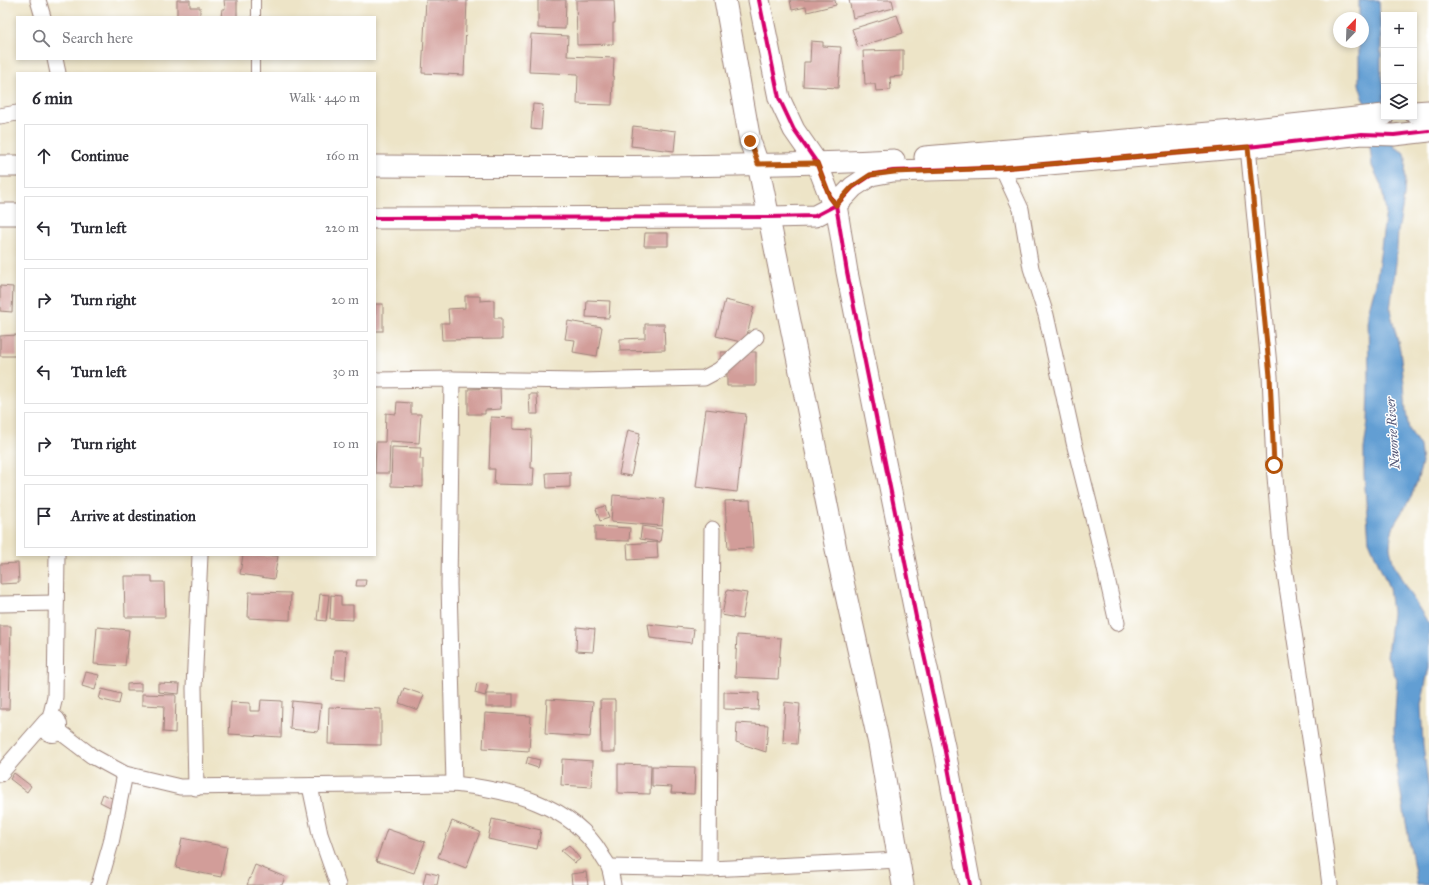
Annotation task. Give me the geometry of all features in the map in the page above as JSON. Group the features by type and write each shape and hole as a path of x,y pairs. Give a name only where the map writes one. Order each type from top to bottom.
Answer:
{"street":[{"path":"38,0 43,16"},
{"path":"725,0 749,134 758,164 838,559 879,744 900,860 903,885"},
{"path":"759,0 779,98 794,130 817,163 830,197 836,205 847,272 919,632 944,746 970,885"},
{"path":"54,60 58,72"},
{"path":"1417,112 1429,111"},
{"path":"0,116 16,113"},
{"path":"376,218 815,216 836,205 852,187 870,175 894,172 1002,168 1248,147 1361,126 1381,116"},
{"path":"376,166 622,166 817,163 903,159 1229,132 1361,126 1394,134 1429,131"},
{"path":"1248,147 1270,376 1274,465 1281,547 1316,778 1330,885"},
{"path":"0,166 16,166"},
{"path":"1002,168 1020,209 1031,268 1046,315 1075,447 1098,538 1117,623"},
{"path":"0,214 16,214"},
{"path":"376,380 452,379 579,381 704,378 719,370 756,337"},
{"path":"452,379 449,584 454,784"},
{"path":"709,869 712,529"},
{"path":"0,774 22,749 52,725 55,697 57,556"},
{"path":"196,788 194,688 200,556"},
{"path":"0,604 56,603"},
{"path":"52,725 92,756 125,774 180,787 454,784 477,786 518,795 552,809 579,827 594,842 609,867 613,885"},
{"path":"99,885 111,843 125,774"},
{"path":"310,786 320,834 338,885"},
{"path":"609,867 709,869 900,860"}],"lane":[{"path":"256,0 256,16"},
{"path":"255,60 255,72"}],"water":[{"name":"Nworie River","path":"1359,0 1379,0 1381,39 1381,120 1390,120 1394,147 1403,152 1406,157 1404,197 1398,232 1390,310 1400,350 1409,429 1420,446 1422,463 1417,482 1410,499 1395,523 1391,535 1390,547 1393,562 1405,586 1429,624 1429,667 1421,705 1423,744 1429,792 1429,885 1417,885 1396,766 1394,728 1397,680 1387,656 1392,613 1389,588 1369,541 1364,475 1364,449 1368,421 1369,383 1368,313 1376,283 1386,211 1381,185 1372,166 1366,108 1359,84 1359,48 1369,48 1369,12 1359,12"}],"building":[{"path":"177,0 190,0 190,7 200,7 200,16 177,16"},
{"path":"224,0 237,0 237,16 221,16 222,9 225,9"},
{"path":"426,0 467,0 464,75 422,73"},
{"path":"538,0 566,0 565,29 538,28"},
{"path":"576,0 614,0 615,23 613,23 613,44 577,45"},
{"path":"790,0 835,0 836,5 807,12 806,7 792,10"},
{"path":"849,0 892,0 894,8 853,18"},
{"path":"897,15 903,33 858,47 852,29"},
{"path":"531,34 568,36 567,56 614,58 612,105 577,104 578,74 529,72"},
{"path":"811,41 823,42 823,46 841,47 838,88 803,86 804,62 810,62"},
{"path":"903,50 903,76 890,77 891,90 876,91 875,84 865,84 863,51"},
{"path":"533,104 543,105 541,130 531,129"},
{"path":"633,126 676,131 674,151 631,146"},
{"path":"645,233 668,233 668,246 644,246"},
{"path":"0,286 13,287 12,312 0,311"},
{"path":"465,296 480,296 480,301 494,300 494,318 502,318 502,339 442,340 441,323 449,323 448,309 465,308"},
{"path":"587,300 610,301 609,318 586,317"},
{"path":"725,300 754,307 745,343 716,336"},
{"path":"376,304 383,304 383,331 376,331"},
{"path":"568,321 602,327 597,356 573,352 575,340 565,339"},
{"path":"645,324 664,324 665,350 620,351 620,339 645,338"},
{"path":"16,335 16,356 0,356 0,336"},
{"path":"721,352 756,352 756,386 727,386 727,374 721,374"},
{"path":"500,388 501,409 485,410 485,414 468,414 468,389"},
{"path":"529,394 537,394 538,414 530,414"},
{"path":"397,402 411,403 411,414 421,414 419,443 390,441 389,473 376,473 376,442 385,442 386,413 396,414"},
{"path":"706,409 746,414 737,492 696,487"},
{"path":"491,417 513,418 513,429 532,430 531,468 534,468 533,485 494,484 495,469 489,469"},
{"path":"628,430 640,433 631,476 619,474"},
{"path":"392,447 421,448 420,459 423,459 423,487 391,486"},
{"path":"570,472 570,487 547,488 546,473"},
{"path":"613,495 664,499 662,526 611,522"},
{"path":"750,500 753,548 728,549 725,501"},
{"path":"605,506 609,518 600,521 596,509"},
{"path":"595,526 630,528 629,541 595,540"},
{"path":"642,526 662,529 660,542 640,539"},
{"path":"657,542 658,558 628,560 627,544"},
{"path":"243,556 278,556 274,579 240,574"},
{"path":"18,563 19,583 0,584 0,564"},
{"path":"124,576 152,576 152,582 164,582 165,617 125,617"},
{"path":"357,580 366,580 365,586 356,586"},
{"path":"727,590 747,593 742,619 722,615"},
{"path":"249,592 291,593 290,620 248,618"},
{"path":"320,594 329,595 326,621 317,620"},
{"path":"331,595 341,596 341,605 353,605 353,620 330,619"},
{"path":"648,624 694,629 692,643 650,638"},
{"path":"0,626 11,626 9,709 0,709"},
{"path":"97,627 129,630 125,666 94,664"},
{"path":"577,627 595,629 593,652 576,651"},
{"path":"737,635 781,638 778,679 735,677"},
{"path":"334,650 347,650 345,680 332,679"},
{"path":"86,672 99,675 95,690 82,686"},
{"path":"141,683 141,691 127,691 127,684"},
{"path":"158,683 180,684 179,694 158,692"},
{"path":"477,683 488,685 485,696 475,693"},
{"path":"404,688 424,695 418,710 399,703"},
{"path":"102,689 121,694 119,704 99,699"},
{"path":"724,692 759,693 758,710 724,709"},
{"path":"142,694 176,695 175,733 163,732 164,706 142,705"},
{"path":"486,694 513,694 513,707 486,707"},
{"path":"547,699 593,702 590,737 545,734"},
{"path":"261,700 282,701 281,737 229,734 231,702 250,703 250,711 260,711"},
{"path":"600,700 615,700 615,752 601,752"},
{"path":"292,701 321,704 318,732 290,729"},
{"path":"785,702 800,704 797,744 783,743"},
{"path":"329,707 381,709 381,745 328,744"},
{"path":"485,713 531,716 529,751 483,748"},
{"path":"737,723 768,725 766,752 736,742"},
{"path":"528,757 540,760 538,768 526,764"},
{"path":"562,759 593,761 592,787 561,785"},
{"path":"618,764 651,765 650,794 618,793"},
{"path":"652,766 695,767 694,794 671,793 672,787 652,786"},
{"path":"14,773 31,786 27,792 10,779"},
{"path":"103,794 116,800 112,808 100,802"},
{"path":"492,819 541,830 537,849 488,839"},
{"path":"452,821 480,832 466,868 438,857"},
{"path":"387,829 425,842 414,873 376,861"},
{"path":"182,838 227,847 221,877 176,868"},
{"path":"569,845 580,859 575,863 561,851"},
{"path":"255,865 285,877 282,885 247,885"},
{"path":"426,872 439,875 437,885 423,885"},
{"path":"586,872 588,885 572,885 571,874"}],"cycle path":[{"path":"759,0 779,98 794,130 817,163 830,197 836,205 847,272 919,632 944,746 970,885"},
{"path":"376,218 815,216 836,205 853,187 871,175 893,171 1002,168 1248,147 1362,134 1394,135 1429,131"}],"route":[{"path":"750,141 758,164 817,163 830,197 836,205 852,187 870,175 894,172 1002,168 1248,147 1270,376 1274,465"}]}
